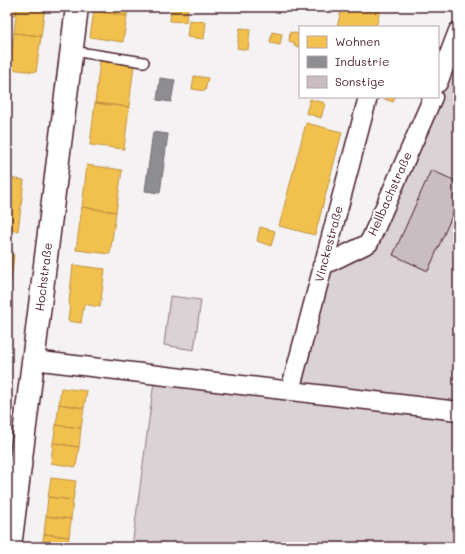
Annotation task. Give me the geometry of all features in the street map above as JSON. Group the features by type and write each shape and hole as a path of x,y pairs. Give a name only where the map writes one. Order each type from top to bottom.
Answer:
{"street":[{"name":"Hochstraße","path":"10,547 72,51 76,7"},
{"path":"439,81 458,30"},
{"name":"Vinckestraße","path":"290,391 368,98"},
{"name":"Hellbachstraße","path":"322,266 369,243 433,98"},
{"path":"34,360 458,411"}],"lane":[{"path":"72,51 144,62"}],"shaded area":[{"path":"458,31 458,547 132,547 155,374 290,391 322,266 369,243 430,98 439,98 439,76"},
{"path":"170,296 201,300 194,350 164,345"}],"building: Wohnen":[{"path":"7,7 17,7 16,15 7,14"},
{"path":"17,7 45,7 41,36 14,33"},
{"path":"94,7 128,7 127,16 94,11"},
{"path":"171,7 188,7 186,22 170,21"},
{"path":"342,7 381,7 376,26 337,26"},
{"path":"94,11 127,16 123,42 90,37"},
{"path":"189,20 206,22 204,39 187,37"},
{"path":"240,28 250,29 248,50 237,48"},
{"path":"272,32 282,34 280,45 270,43"},
{"path":"290,32 299,34 299,47 294,46 295,43 289,41"},
{"path":"14,33 41,36 36,72 9,69"},
{"path":"100,61 134,65 129,107 95,103"},
{"path":"194,76 208,78 205,91 192,89"},
{"path":"382,98 395,98 393,102"},
{"path":"310,99 325,103 321,118 306,113"},
{"path":"95,103 129,107 124,149 90,145"},
{"path":"306,123 342,132 315,235 279,226"},
{"path":"87,165 122,170 116,212 82,207"},
{"path":"7,178 24,180 18,231 7,230"},
{"path":"82,207 116,212 110,254 76,250"},
{"path":"260,227 275,231 271,246 257,241"},
{"path":"7,254 14,255 9,297 7,296"},
{"path":"73,265 105,269 100,307 84,304 81,323 68,321"},
{"path":"7,379 11,379 7,407"},
{"path":"61,388 87,391 84,408 59,404"},
{"path":"59,404 84,408 81,428 56,425"},
{"path":"56,425 81,428 79,447 53,443"},
{"path":"53,443 79,447 76,467 51,463"},
{"path":"51,478 76,481 73,500 48,497"},
{"path":"48,497 73,500 71,519 46,516"},
{"path":"46,516 71,519 69,537 44,534"},
{"path":"44,534 69,537 67,547 42,547"}],"building: Industrie":[{"path":"160,78 175,80 171,102 157,100"},
{"path":"153,132 168,134 160,193 145,191"}],"building: Sonstige":[{"path":"431,170 458,182 458,202 428,271 393,255"}]}
